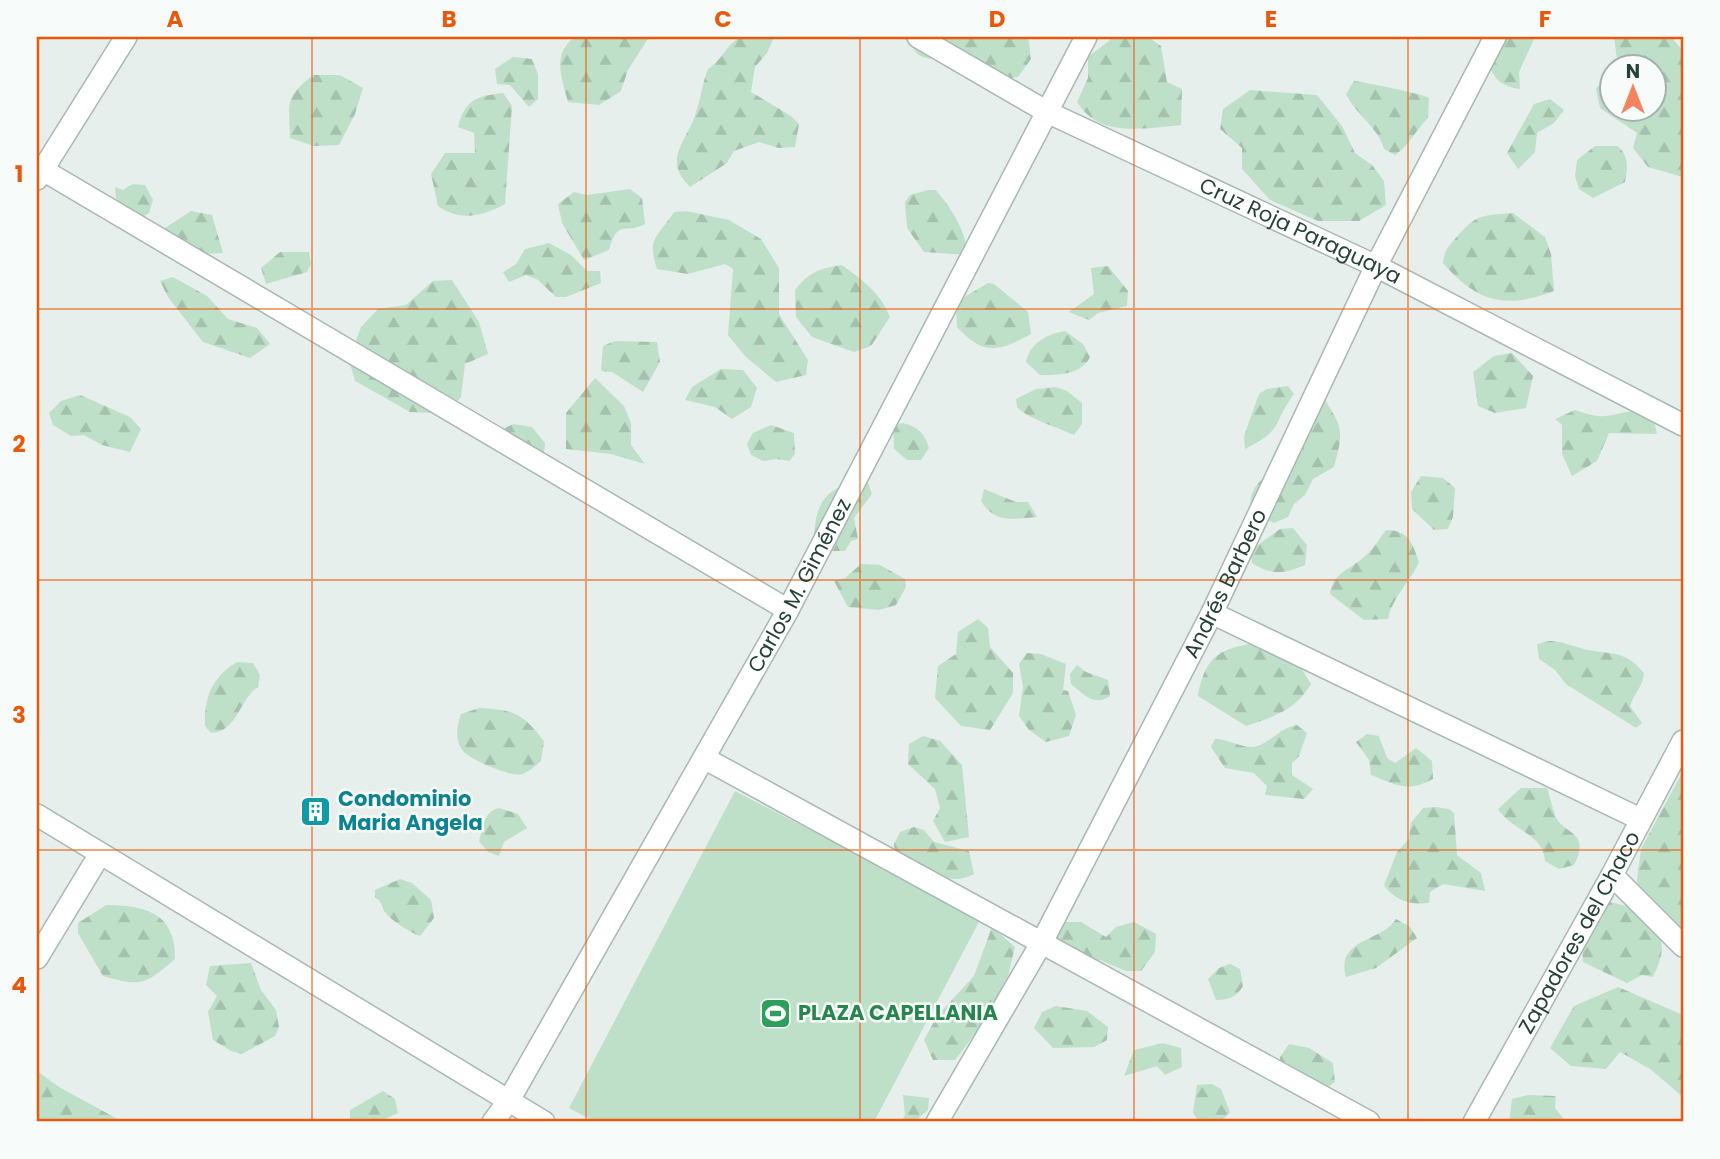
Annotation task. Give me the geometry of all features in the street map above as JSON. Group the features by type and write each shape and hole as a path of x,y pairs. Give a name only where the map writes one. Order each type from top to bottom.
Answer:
{"street":[{"path":"126,37 40,174 788,610"},
{"name":"Cruz Roja Paraguaya","path":"918,37 1047,112 1376,266 1683,425"},
{"name":"Carlos M. Giménez","path":"493,1122 509,1100 788,610 1086,37"},
{"name":"Andrés Barbero","path":"937,1122 1042,942 1212,612 1376,266 1495,37"},
{"path":"1212,612 1640,819"},
{"name":"Zapadores del Chaco","path":"1474,1122 1612,875 1683,741"},
{"path":"704,758 1370,1122"},
{"path":"37,815 544,1122"},
{"path":"37,958 100,854"},
{"path":"1612,875 1683,946"}],"green space":[{"path":"575,37 649,37 628,70 621,91 599,105 568,102 560,67 563,51"},
{"path":"741,37 774,37 767,53 755,67 751,92 791,116 799,124 795,147 779,148 759,142 734,151 727,163 690,187 678,168 679,150 696,112 708,69"},
{"path":"907,37 1025,37 1029,41 1031,59 1018,77 982,82 936,58 921,56"},
{"path":"1114,37 1148,37 1161,46 1167,82 1182,89 1181,125 1138,129 1110,126 1087,114 1077,102 1088,78 1088,57"},
{"path":"1502,37 1535,37 1519,72 1520,89 1499,81 1490,67 1488,61"},
{"path":"1614,37 1671,37 1683,51 1683,177 1648,167 1633,148 1637,133 1621,122 1668,122 1668,52 1616,52"},
{"path":"513,57 532,59 538,74 538,99 529,107 510,85 497,84 495,69"},
{"path":"313,75 340,75 363,88 355,114 339,145 314,146 290,138 290,102 297,90"},
{"path":"1354,81 1429,98 1428,118 1395,155 1384,149 1377,134 1346,94"},
{"path":"1250,90 1317,95 1342,126 1355,153 1372,165 1384,181 1386,205 1359,221 1318,221 1270,200 1242,169 1242,148 1220,129 1223,109"},
{"path":"503,93 512,106 505,204 480,214 463,216 446,211 438,206 431,174 445,153 475,153 474,133 458,127 464,111 479,98"},
{"path":"1550,99 1564,110 1554,123 1537,133 1535,152 1518,169 1507,153 1534,104"},
{"path":"1595,146 1618,146 1626,158 1627,167 1625,182 1593,198 1579,189 1575,176 1577,160"},
{"path":"133,184 145,185 153,200 149,213 142,217 117,209 115,187 123,190"},
{"path":"630,189 642,198 645,224 622,229 615,234 609,250 584,260 562,223 558,204 574,192 587,195"},
{"path":"936,190 953,213 964,237 968,255 924,252 907,228 905,202 910,195"},
{"path":"191,211 212,215 223,253 181,255 165,239 165,228"},
{"path":"686,211 729,220 761,239 779,268 779,314 808,360 806,375 776,382 745,356 728,335 733,269 725,264 688,274 657,269 653,250 656,238 674,212"},
{"path":"1513,213 1545,237 1551,254 1554,291 1521,300 1493,299 1468,286 1443,263 1448,247 1474,221 1486,216"},
{"path":"549,243 571,255 587,271 600,271 601,283 566,297 556,297 538,280 526,275 509,282 503,272 516,264 525,249"},
{"path":"280,252 309,252 311,264 307,272 266,284 261,268"},
{"path":"842,265 876,294 890,317 871,346 854,352 812,337 796,317 795,290 800,284 816,272"},
{"path":"1108,266 1128,291 1127,306 1098,313 1089,320 1069,312 1094,294 1091,268"},
{"path":"173,277 207,296 228,319 257,328 270,344 250,358 203,342 168,297 160,281"},
{"path":"452,280 479,322 488,354 465,364 461,397 452,407 435,413 410,412 355,381 349,360 361,327 378,309 406,305 433,281"},
{"path":"988,283 994,284 1028,312 1031,334 1009,345 992,348 975,343 957,327 956,302"},
{"path":"1065,331 1083,344 1090,357 1075,371 1040,375 1026,362 1028,355 1035,345 1046,337"},
{"path":"615,341 657,342 660,362 643,392 612,372 601,371 603,346"},
{"path":"1512,353 1533,376 1526,408 1495,413 1478,406 1473,372 1494,356"},
{"path":"721,369 743,370 757,388 751,407 732,419 715,407 685,400 692,387"},
{"path":"595,378 624,406 631,423 631,445 645,464 611,454 566,449 566,413"},
{"path":"1288,386 1294,394 1272,431 1245,449 1244,436 1259,394 1267,389"},
{"path":"1056,387 1067,391 1082,403 1082,424 1074,435 1035,419 1017,407 1016,399 1036,389"},
{"path":"80,395 130,417 141,429 130,452 102,445 84,435 71,436 53,425 49,413 61,401"},
{"path":"1310,399 1325,400 1339,425 1340,438 1334,467 1313,479 1305,495 1294,504 1288,517 1274,523 1250,510 1251,496 1261,481 1278,469 1296,412"},
{"path":"1575,410 1597,416 1630,411 1645,413 1653,417 1657,434 1609,433 1597,461 1572,476 1562,454 1562,425 1555,419"},
{"path":"902,423 923,434 929,448 921,460 907,460 894,449 893,427"},
{"path":"513,424 532,427 545,443 544,454 503,429"},
{"path":"771,425 794,433 795,454 789,461 763,461 751,455 747,444 753,433"},
{"path":"1421,476 1443,478 1455,488 1453,517 1448,529 1434,530 1412,509 1411,492"},
{"path":"857,482 868,483 872,494 854,518 858,539 851,541 845,551 823,551 814,540 819,509 823,501 836,489"},
{"path":"984,489 1016,502 1028,502 1037,517 999,517 981,501"},
{"path":"1293,528 1307,545 1305,565 1272,572 1252,563 1251,550 1280,529"},
{"path":"1386,530 1405,535 1419,562 1393,604 1388,619 1364,620 1330,594 1338,576 1370,551"},
{"path":"861,564 880,565 905,579 906,587 896,605 879,610 848,607 834,581 845,578"},
{"path":"978,619 988,628 990,647 1013,673 1013,693 990,730 961,726 935,698 938,666 956,654 958,632"},
{"path":"1267,641 1294,657 1311,684 1291,706 1274,716 1246,726 1198,696 1206,669 1212,660 1229,649"},
{"path":"1549,641 1619,655 1631,660 1644,673 1630,706 1642,723 1636,728 1566,684 1555,670 1539,659 1537,644"},
{"path":"1027,653 1041,654 1066,664 1063,690 1068,691 1076,715 1069,736 1046,742 1029,730 1019,716 1023,687 1019,664"},
{"path":"237,662 253,663 260,675 258,687 246,699 227,727 211,733 205,726 208,697 221,674"},
{"path":"1077,665 1086,672 1108,680 1110,696 1094,700 1071,684 1070,674"},
{"path":"479,708 510,712 530,724 544,741 541,761 526,773 518,775 467,755 458,742 458,723 461,714"},
{"path":"1297,725 1307,733 1299,756 1292,763 1292,775 1313,789 1304,799 1265,795 1267,786 1254,773 1225,768 1211,747 1215,739 1249,747 1258,746"},
{"path":"1367,734 1379,736 1387,758 1395,763 1416,748 1432,761 1433,779 1409,787 1371,775 1369,760 1356,742"},
{"path":"923,736 940,741 962,765 969,837 945,842 933,821 940,808 935,789 908,764 909,744"},
{"path":"1683,771 1683,945 1635,894 1641,849"},
{"path":"1521,788 1547,788 1555,815 1578,839 1579,854 1574,865 1559,869 1545,861 1539,844 1498,809"},
{"name":"PLAZA CAPELLANIA","path":"735,791 981,918 874,1122 596,1122 569,1108"},
{"path":"499,808 518,814 527,828 504,842 499,856 488,852 479,841 487,816"},
{"path":"1423,808 1449,809 1454,813 1457,855 1481,873 1485,891 1443,884 1430,892 1429,903 1404,901 1393,895 1384,885 1397,852 1409,839 1411,823"},
{"path":"914,827 924,830 934,842 969,851 974,874 954,879 944,877 923,870 895,854 894,844 900,832"},
{"path":"400,879 412,883 431,900 434,918 420,936 390,918 375,897 375,890"},
{"path":"1606,901 1643,910 1655,928 1662,949 1653,977 1642,975 1627,983 1583,962 1582,943 1603,917"},
{"path":"106,905 133,907 156,915 170,931 175,959 157,974 142,981 126,982 103,976 78,933 78,923"},
{"path":"1396,919 1410,927 1417,938 1376,968 1346,977 1344,964 1353,948 1389,927"},
{"path":"1065,922 1081,922 1106,937 1116,927 1134,922 1156,934 1155,952 1141,971 1126,971 1100,960 1066,969 1048,953 1042,935"},
{"path":"992,927 1015,947 1003,997 955,1060 933,1060 924,1040 937,1016 974,976"},
{"path":"251,963 261,990 276,1010 279,1027 275,1036 242,1054 213,1040 208,1012 217,996 206,985 210,966"},
{"path":"1230,964 1240,969 1243,986 1232,997 1216,1000 1208,979 1219,968"},
{"path":"1618,987 1683,1015 1683,1097 1650,1069 1620,1052 1606,1069 1571,1066 1550,1048 1574,1006"},
{"path":"1056,1006 1087,1011 1108,1027 1107,1040 1094,1047 1053,1048 1034,1028 1042,1012"},
{"path":"1163,1043 1181,1048 1182,1067 1165,1075 1157,1066 1124,1076 1134,1050"},
{"path":"1289,1044 1309,1048 1333,1063 1335,1082 1323,1091 1280,1069 1280,1057"},
{"path":"37,1071 59,1087 123,1122 37,1122"},
{"path":"1212,1084 1221,1089 1230,1112 1221,1122 1199,1122 1193,1113 1197,1085"},
{"path":"383,1091 395,1099 398,1113 383,1120 350,1120 350,1110"},
{"path":"903,1095 929,1098 928,1110 914,1122 901,1122 905,1115"},
{"path":"1528,1095 1556,1096 1555,1108 1566,1122 1509,1122 1512,1099"}],"place":[{"name":"Condominio Maria Angela","path":"315,811"},
{"name":"PLAZA CAPELLANIA","path":"775,1013"}]}
